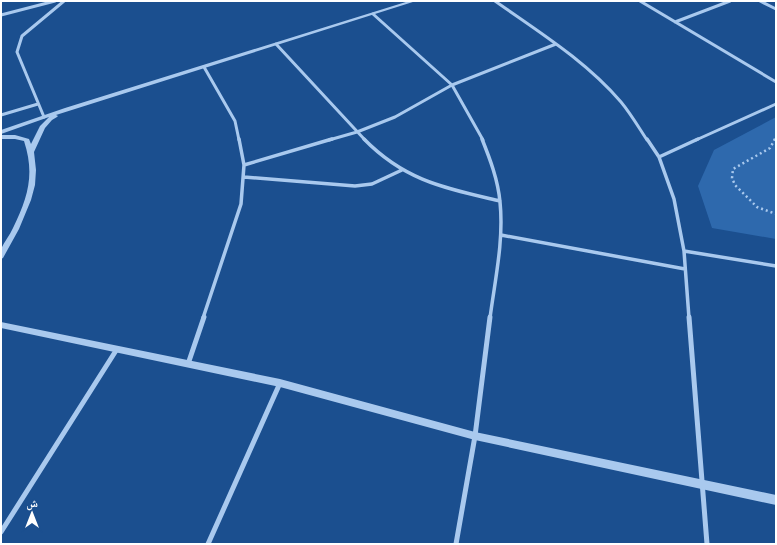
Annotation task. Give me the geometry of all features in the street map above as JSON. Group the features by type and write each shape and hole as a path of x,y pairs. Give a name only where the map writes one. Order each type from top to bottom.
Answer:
{"street":[{"path":"1,15 55,1"},
{"path":"44,117 17,52 18,43 22,36 64,1"},
{"path":"1,132 67,109 414,1"},
{"path":"495,1 556,44 594,75 622,104 659,157 674,200 684,250 707,544"},
{"path":"640,1 776,82"},
{"path":"675,22 730,1"},
{"path":"760,1 776,9"},
{"path":"373,14 452,85 480,133 492,164 500,201 501,235 475,436 456,544"},
{"path":"276,44 384,159 402,170 453,190 500,201"},
{"path":"244,165 357,132 395,117 452,85 556,44"},
{"path":"188,364 234,228 241,204 244,177 244,165 235,121 204,67"},
{"path":"1,115 38,104"},
{"path":"659,157 776,104"},
{"path":"32,152 40,130 50,118 67,109"},
{"path":"1,137 15,137 27,140 32,152 33,172 30,195 21,220 1,256"},
{"path":"244,177 355,186 372,184 402,170"},
{"path":"501,235 686,268"},
{"path":"684,250 776,266"},
{"path":"1,325 280,383 475,436 776,500"},
{"path":"1,532 117,349"},
{"path":"208,544 280,383"}],"path":[{"path":"776,137 772,145 760,154 733,169 732,178 735,185 757,207 776,214"},
{"path":"772,145 776,146"}],"shaded area":[{"path":"776,117 776,239 712,228 698,186 714,150"}]}
